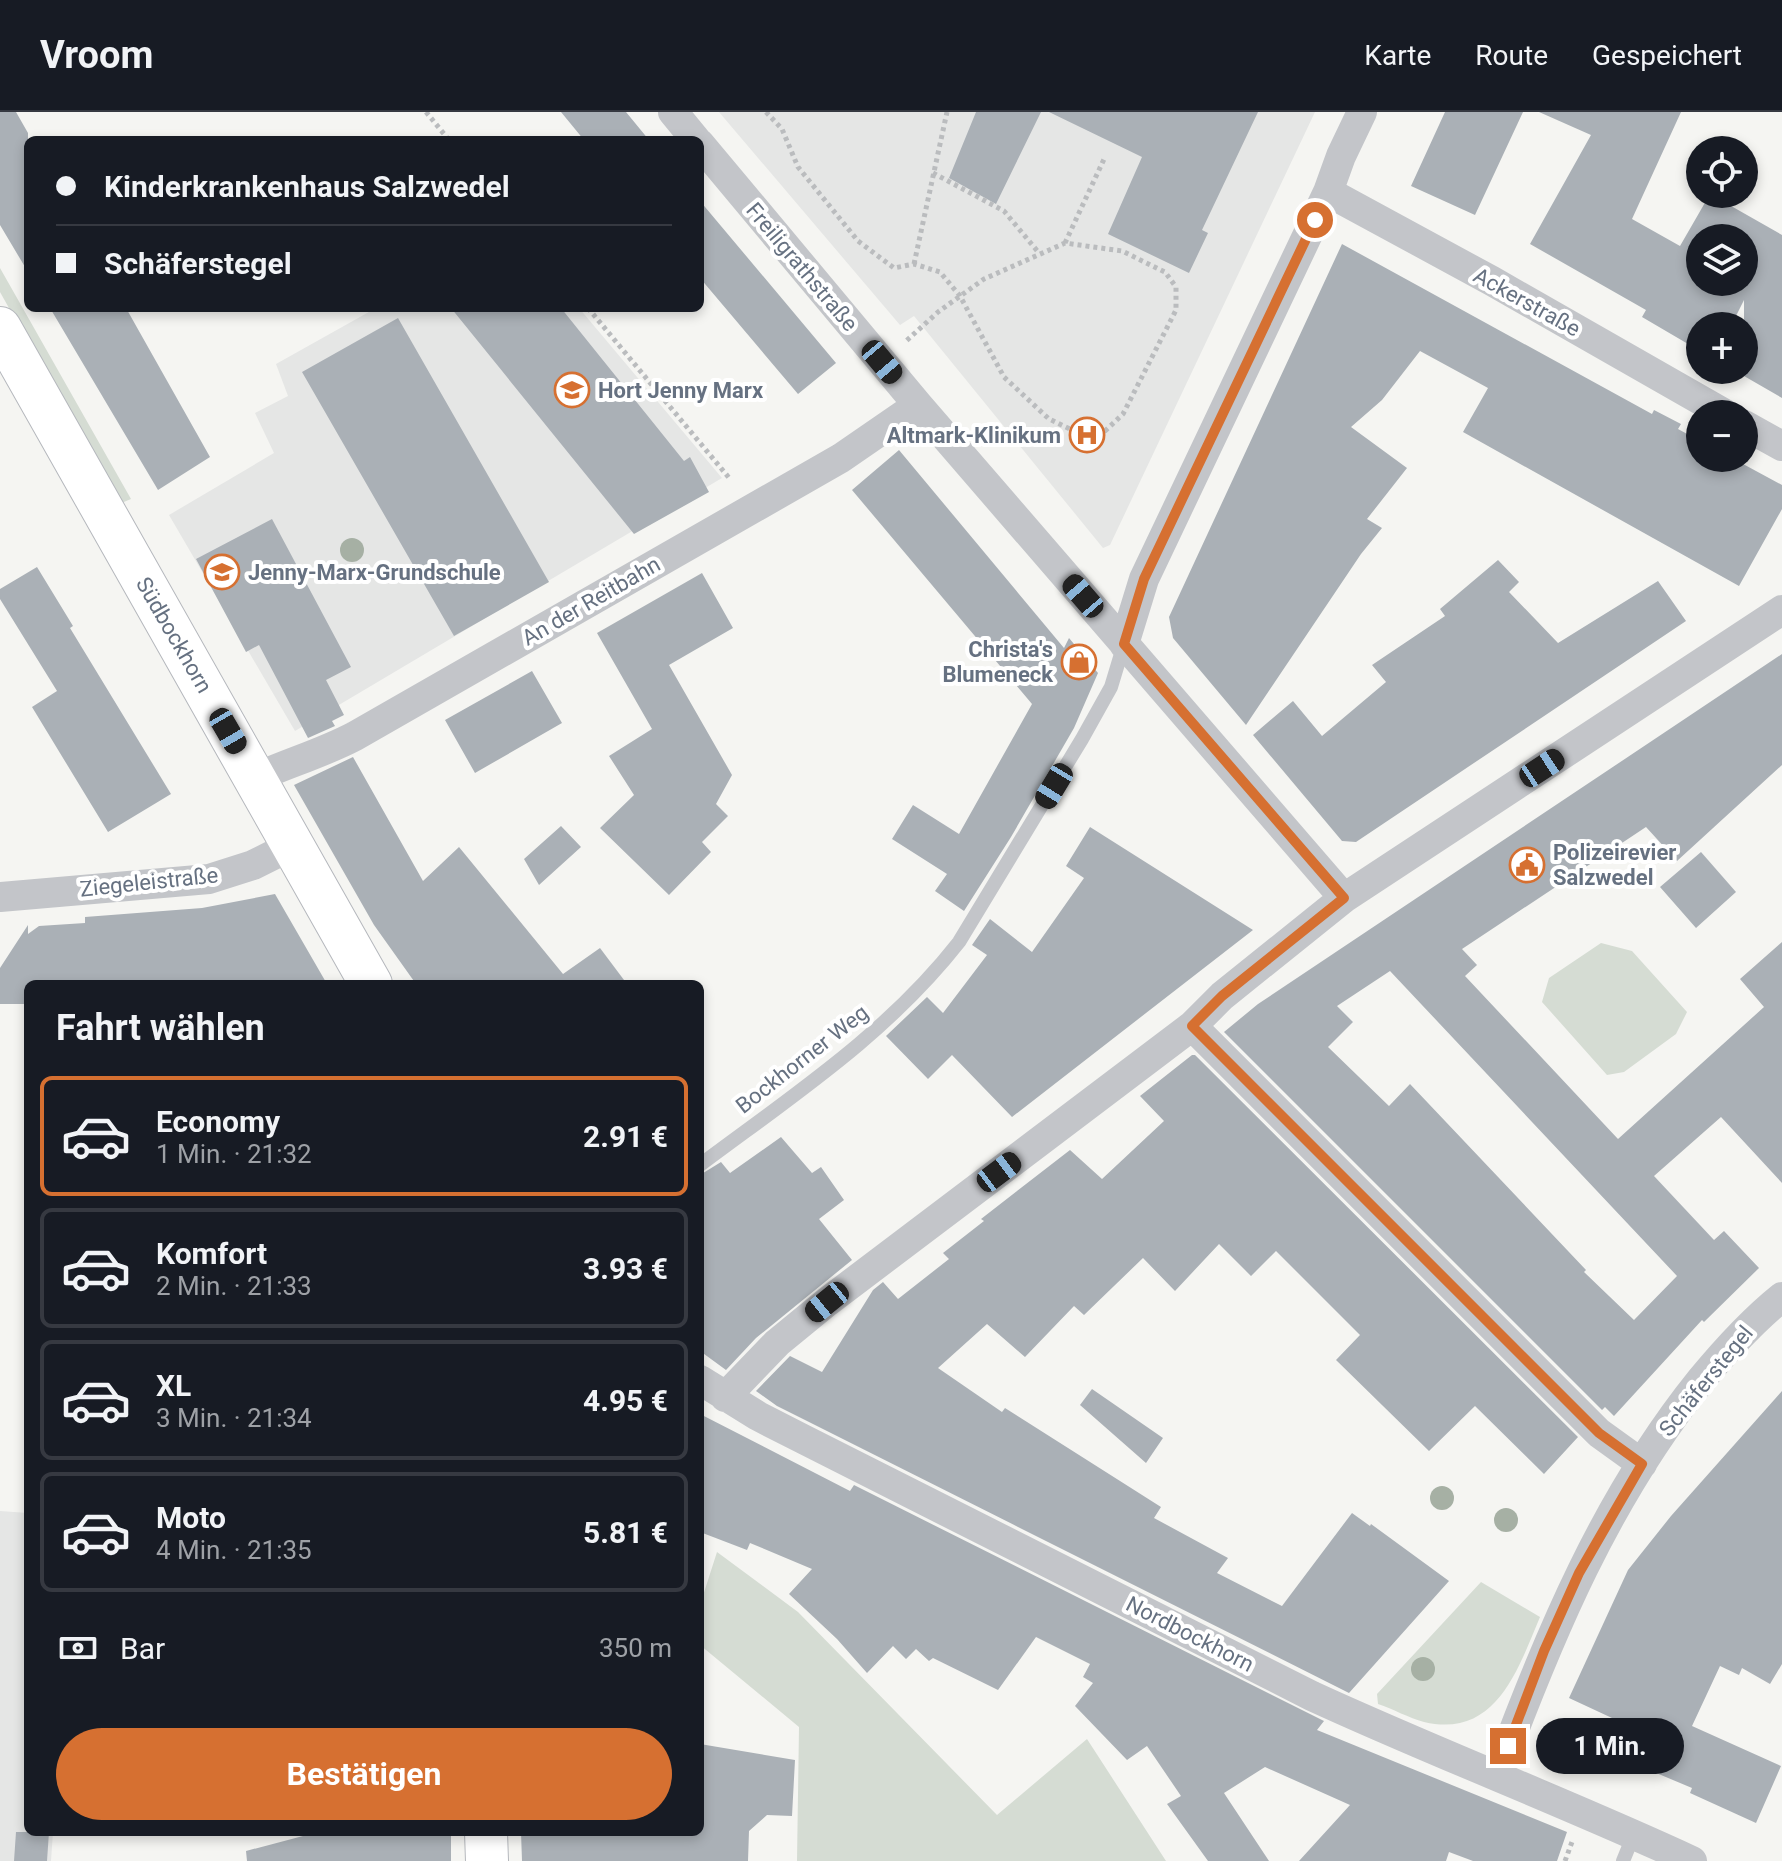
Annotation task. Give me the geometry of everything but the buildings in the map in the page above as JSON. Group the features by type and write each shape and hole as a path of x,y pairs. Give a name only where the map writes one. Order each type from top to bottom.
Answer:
{"street":[{"name":"Freiligrathstraße","path":"673,112 693,136"},
{"path":"1124,644 1144,579 1328,192 1362,112"},
{"name":"Freiligrathstraße","path":"704,149 918,405 1344,898"},
{"name":"Ackerstraße","path":"1328,192 1700,400"},
{"name":"Südbockhorn","path":"0,328 369,980"},
{"name":"An der Reitbahn","path":"255,778 355,736 841,458 918,405"},
{"path":"1758,433 1782,446"},
{"path":"712,1388 777,1343 1192,1026 1222,996 1344,898 1782,610"},
{"name":"Ziegeleistraße","path":"0,897 209,879 253,865 293,845"},
{"path":"1192,1026 1599,1433 1642,1464"},
{"name":"Schäferstegel","path":"1497,1775 1539,1663 1609,1518 1679,1408 1736,1341 1782,1297"},
{"name":"Nordbockhorn","path":"712,1388 831,1454 1312,1696 1497,1775 1628,1847 1692,1861"},
{"path":"486,1836 487,1861"}],"lane":[{"name":"Bockhorner Weg","path":"704,1162 853,1052 937,970 959,942 1082,739 1111,687 1124,644"}],"path":[{"path":"426,112 446,136"},
{"path":"766,112 782,129 798,167 858,241 894,268 914,264 940,272 960,296 1004,377 1049,419 1074,431 1105,431 1123,414 1176,310 1176,287 1165,272 1122,251 1065,243 984,279 960,296 882,362"},
{"path":"914,264 947,112"},
{"path":"1065,243 1105,157"},
{"path":"933,173 1004,211 1039,253"},
{"path":"591,312 730,479"}],"shaded area":[{"name":"Altmark-Klinikum","path":"719,112 1315,112 1110,545 1103,548 914,316 900,325"},
{"path":"0,268 131,499 119,504 0,292"},
{"path":"369,312 582,312 722,478 295,731 169,515 274,453 255,413 288,396 276,364"},
{"path":"1601,943 1632,951 1687,1012 1676,1034 1624,1072 1607,1075 1542,1002 1549,978"},
{"path":"0,1511 24,1513 24,1836 53,1836 51,1861 0,1861"},
{"path":"717,1552 798,1612 997,1815 1087,1739 1166,1861 797,1861 799,1727 704,1648 704,1593"},
{"path":"1481,1582 1540,1617 1513,1678 1501,1695 1487,1710 1469,1720 1449,1725 1424,1722 1378,1704 1377,1694"}],"place":[{"name":"Hort Jenny Marx","path":"572,390"},
{"name":"Altmark-Klinikum","path":"1087,435"},
{"name":"Jenny-Marx-Grundschule","path":"222,572"},
{"name":"Christa's Blumeneck","path":"1079,662"},
{"name":"Polizeirevier Salzwedel","path":"1527,865"}],"route":[{"path":"1315,220 1144,579 1124,644 1344,898 1222,996 1192,1026 1599,1433 1642,1464 1579,1573 1544,1651 1508,1746"}]}
